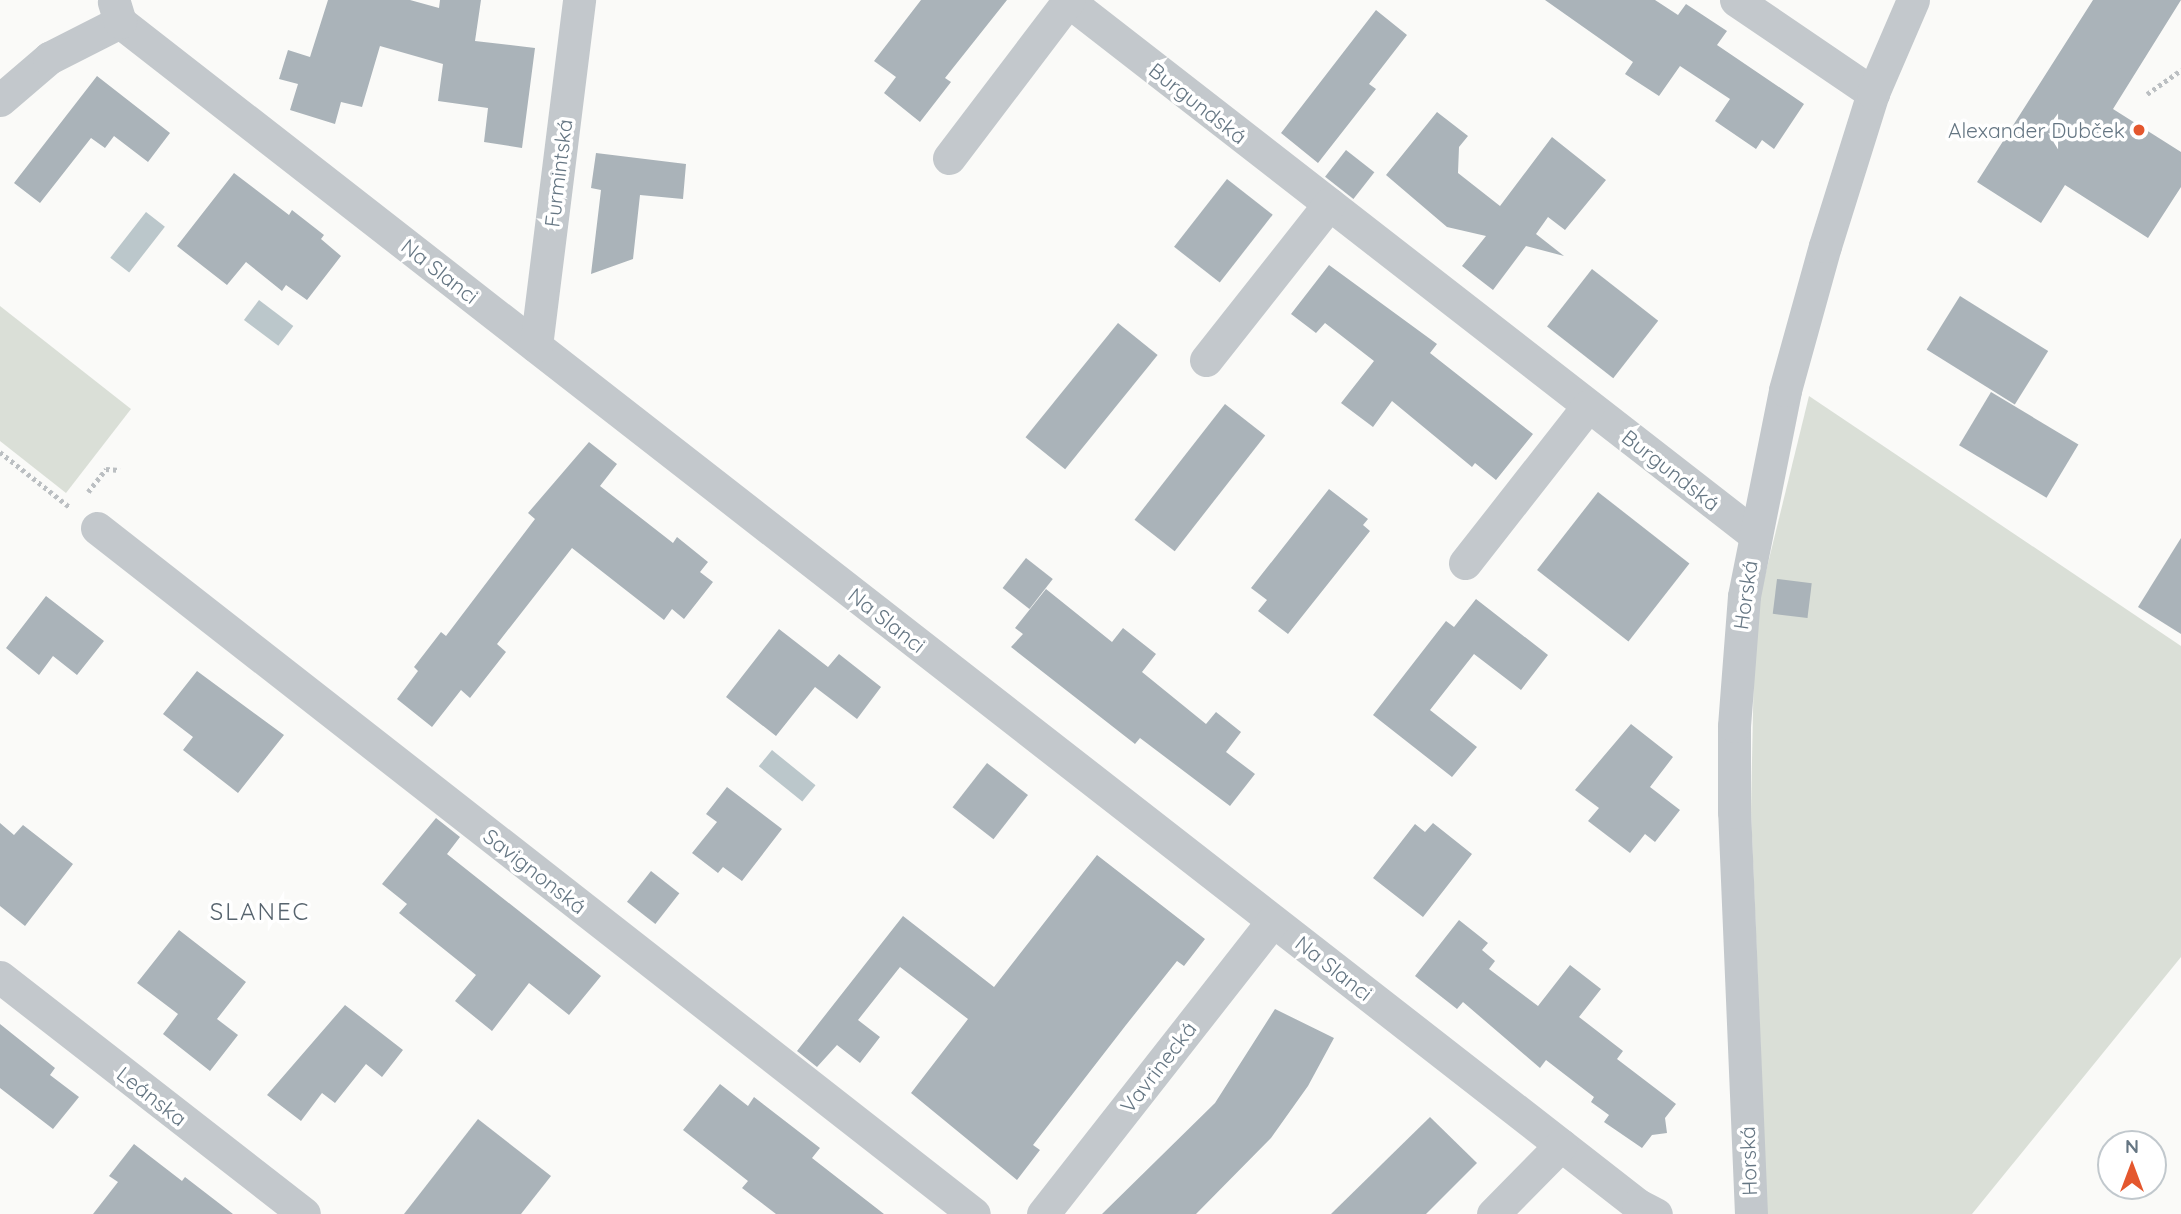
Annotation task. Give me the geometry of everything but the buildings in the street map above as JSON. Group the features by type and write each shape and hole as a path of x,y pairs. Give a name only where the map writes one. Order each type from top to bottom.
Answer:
{"street":[{"name":"Furmintská","path":"536,346 579,0"},
{"path":"1736,0 1873,93"},
{"name":"Horská","path":"1751,1214 1734,726 1744,596 1754,534 1789,377 1873,93 1913,0"},
{"name":"Burgundská","path":"948,158 1068,1 1754,534"},
{"name":"Na Slanci","path":"117,11 536,346 1560,1145 1656,1214"},
{"path":"0,100 49,58 117,11"},
{"path":"1206,360 1329,204"},
{"path":"1465,563 1588,406"},
{"name":"Savignonská","path":"97,528 974,1214"},
{"name":"Vavrinecká","path":"1043,1214 1273,920"},
{"name":"Leánska","path":"0,977 304,1214"},
{"path":"1493,1214 1560,1145"}],"path":[{"path":"2147,94 2181,69"},
{"path":"0,452 74,510 106,469 120,470"}],"shaded area":[{"path":"146,212 165,227 129,272 110,258"},
{"path":"259,300 293,326 278,346 244,320"},
{"path":"0,306 131,409 66,493 0,441"},
{"path":"1809,396 2181,646 2181,957 1972,1214 1767,1214 1751,810 1754,664 1760,596"},
{"path":"772,750 816,785 802,802 759,766"}],"place":[{"name":"Alexander Dubček","path":"2139,130"}],"district":[{"name":"SLANEC","path":"260,912"}]}
